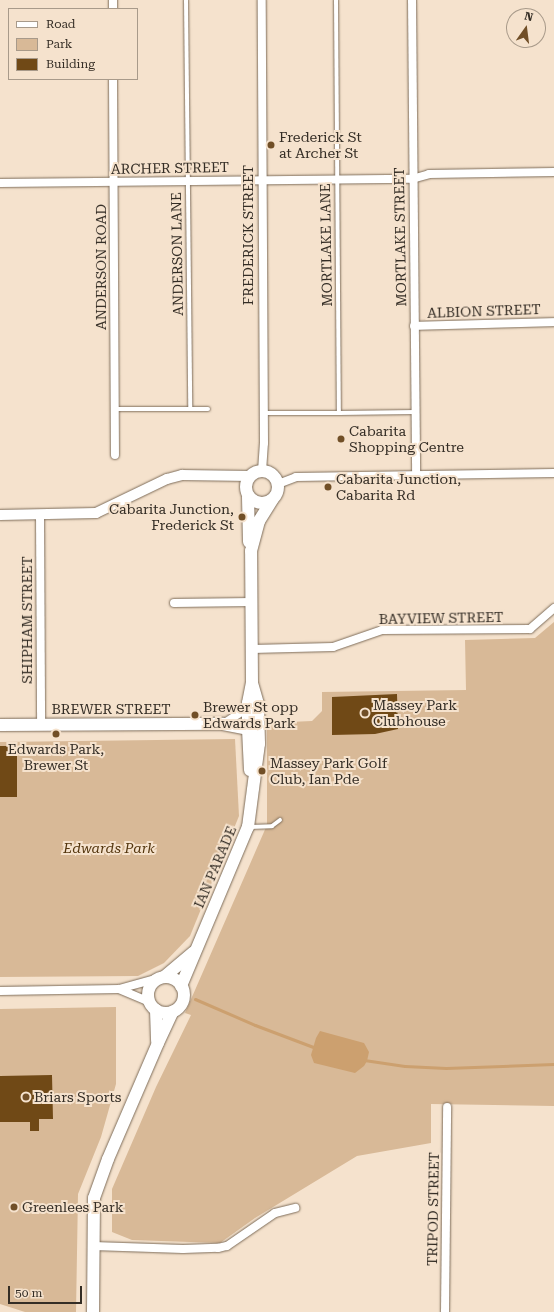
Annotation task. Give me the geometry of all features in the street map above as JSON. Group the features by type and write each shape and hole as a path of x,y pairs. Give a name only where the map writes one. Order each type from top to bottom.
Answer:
{"main road":[{"path":"252,551 248,538 250,507 245,485 250,476 262,471 272,475 278,484 277,493 259,521 252,551 252,649"},
{"path":"248,497 262,504 272,500"},
{"name":"IAN PARADE","path":"181,986 194,952 202,937 248,827 252,791 252,649"},
{"name":"BREWER STREET","path":"0,725 223,724 251,718"},
{"name":"IAN PARADE","path":"162,977 194,952"},
{"path":"93,1312 94,1198 98,1185 158,1043 173,1011 182,1003 183,991 181,986 174,979 162,977 150,985 147,996 152,1006 158,1043"},
{"path":"152,1006 162,1013 173,1011"}],"street":[{"name":"FREDERICK STREET","path":"262,0 264,413 262,471"},
{"name":"MORTLAKE STREET","path":"412,0 412,179 416,475"},
{"name":"ANDERSON ROAD","path":"113,80 115,455"},
{"name":"ARCHER STREET","path":"0,183 412,179 428,174 554,172"},
{"name":"ALBION STREET","path":"414,326 554,322"},
{"path":"278,484 296,477 554,473"},
{"path":"0,515 96,513 167,479 182,475 250,476"},
{"name":"SHIPHAM STREET","path":"40,514 41,725"},
{"path":"174,603 252,602"},
{"name":"BAYVIEW STREET","path":"252,649 333,647 382,630 530,629 554,608"},
{"path":"223,724 251,718"},
{"path":"0,991 119,989 162,977"},
{"path":"119,989 152,1006"},
{"name":"TRIPOD STREET","path":"445,1312 447,1107"},
{"path":"93,1246 183,1249 218,1248 227,1246 275,1213 295,1208"}],"lane":[{"name":"ANDERSON LANE","path":"186,0 190,409"},
{"name":"MORTLAKE LANE","path":"336,0 336,180 339,413"},
{"path":"114,409 208,409"},
{"path":"264,413 416,412"},
{"path":"248,827 272,826 280,820"}],"green space":[{"path":"554,622 554,1106 431,1104 431,1143 357,1156 255,1218 220,1243 132,1240 112,1232 112,1189 156,1087 191,1015 185,1013 267,825 267,723 312,721 322,711 322,692 466,690 465,640 535,638"},
{"name":"Edwards Park","path":"235,739 239,816 190,936 164,963 138,976 0,977 0,742"},
{"path":"116,1007 116,1084 101,1137 78,1194 76,1312 25,1312 0,1304 0,1009"}],"shaded area":[{"path":"320,1031 364,1043 369,1052 364,1066 355,1073 314,1063 311,1055 316,1038"}],"building":[{"name":"Massey Park Clubhouse","path":"397,694 398,729 375,734 332,735 332,697"},
{"path":"0,746 17,746 17,797 0,797"},
{"name":"Briars Sports","path":"52,1075 53,1119 39,1119 39,1131 30,1131 30,1122 0,1122 0,1076"}],"waterway":[{"path":"195,999 255,1025 316,1048"},
{"path":"364,1060 405,1066 446,1068 554,1064"}],"place":[{"name":"Frederick St at Archer St","path":"271,145"},
{"name":"Cabarita Shopping Centre","path":"341,439"},
{"name":"Cabarita Junction, Cabarita Rd","path":"328,487"},
{"name":"Cabarita Junction, Frederick St","path":"242,517"},
{"name":"Massey Park Clubhouse","path":"365,713"},
{"name":"Brewer St opp Edwards Park","path":"195,715"},
{"name":"Edwards Park, Brewer St","path":"56,734"},
{"name":"Massey Park Golf Club, Ian Pde","path":"262,771"},
{"name":"Briars Sports","path":"26,1097"},
{"name":"Greenlees Park","path":"14,1207"}]}
